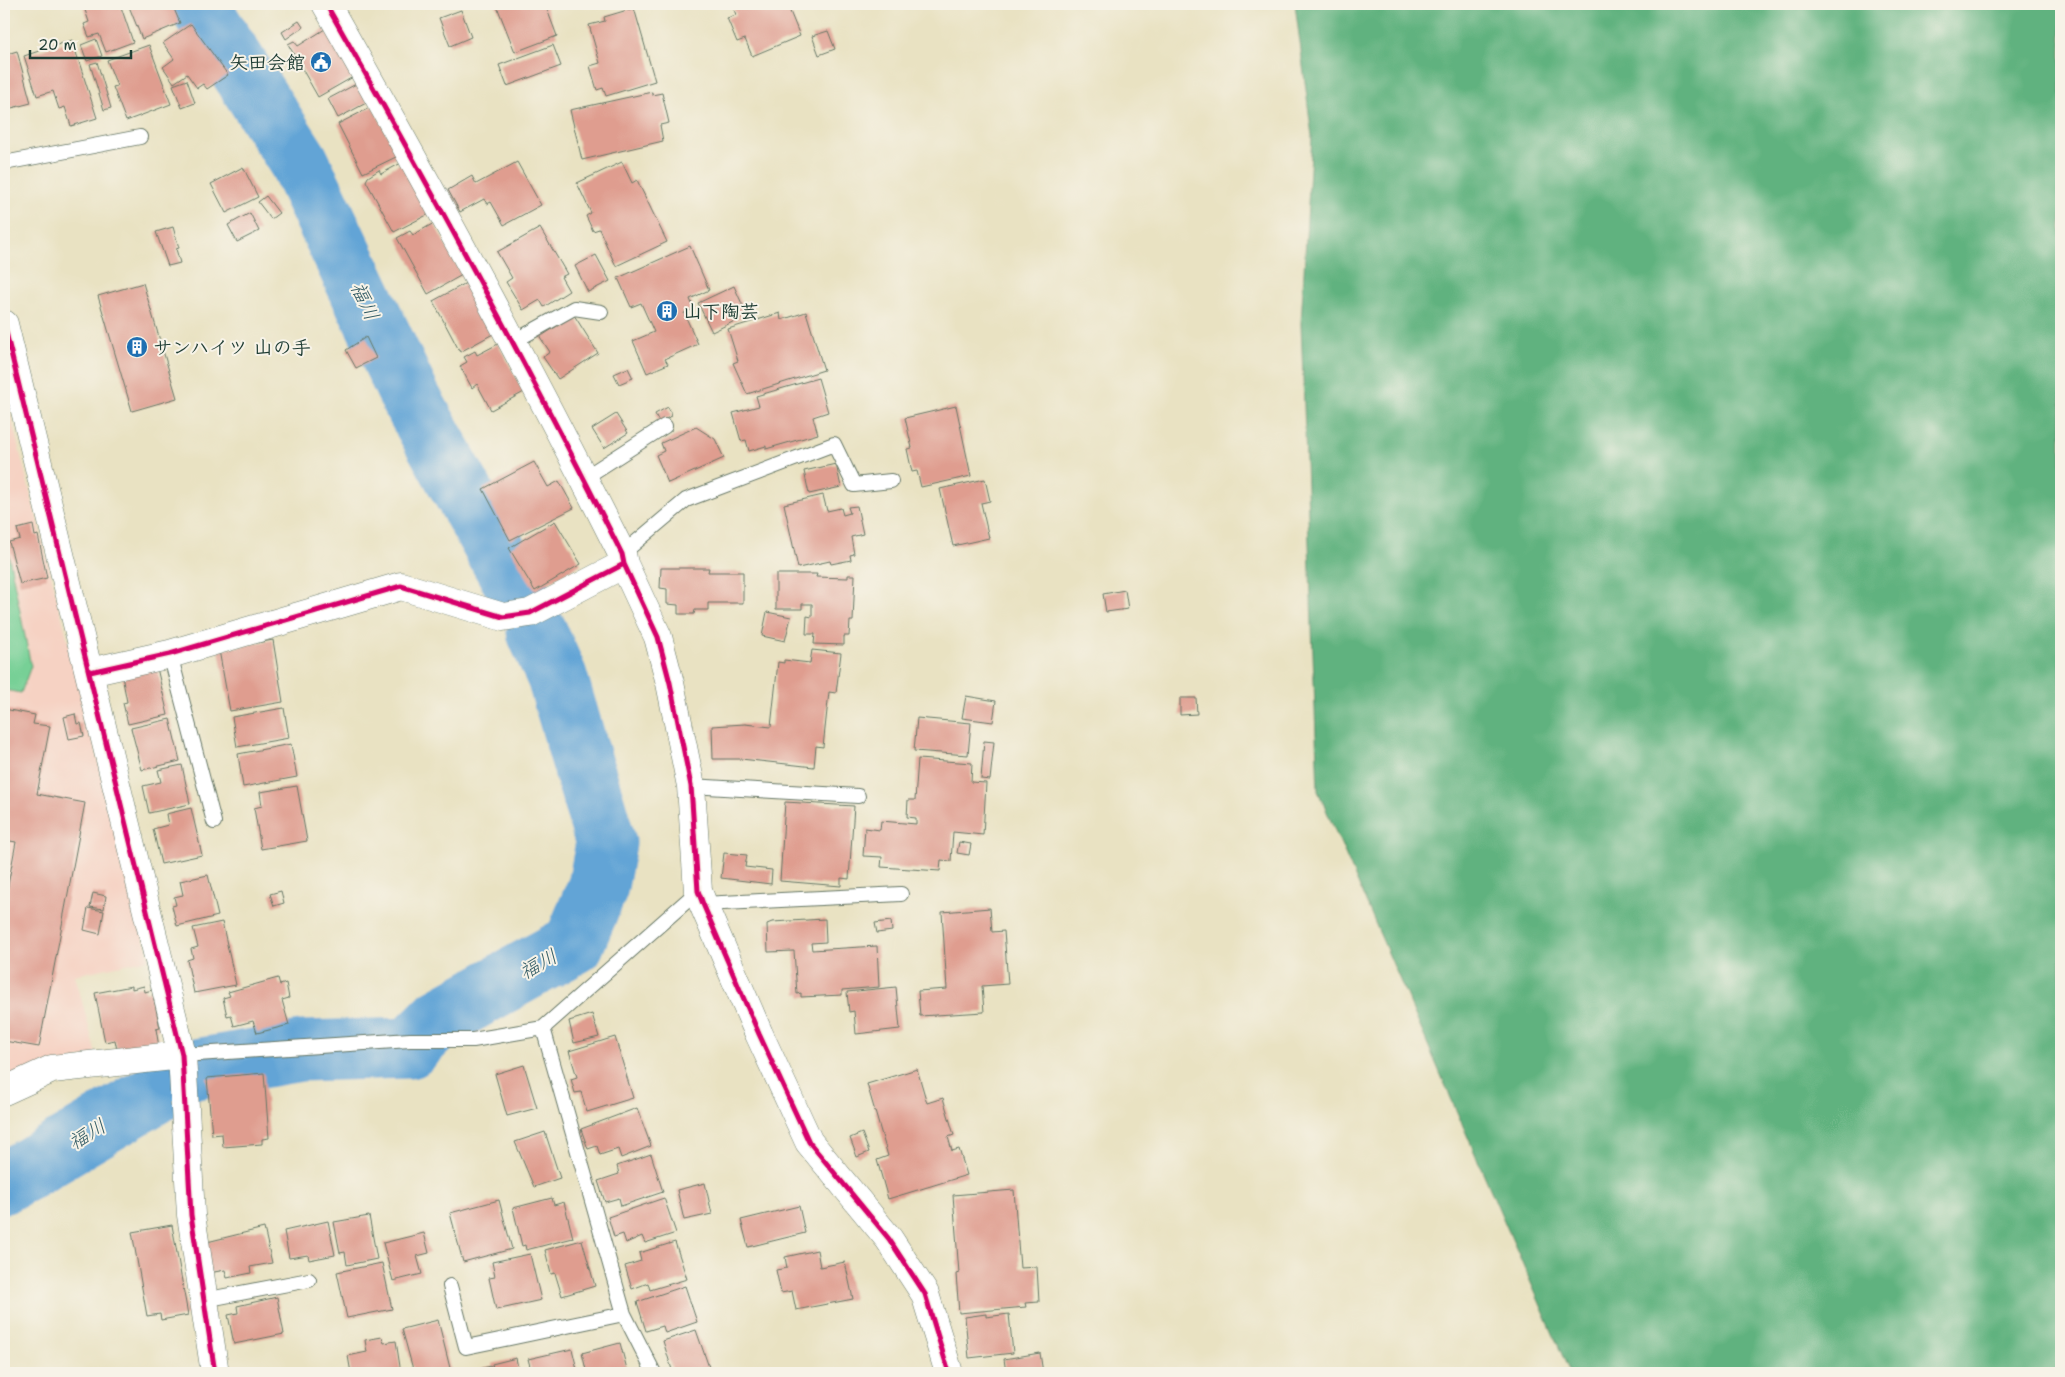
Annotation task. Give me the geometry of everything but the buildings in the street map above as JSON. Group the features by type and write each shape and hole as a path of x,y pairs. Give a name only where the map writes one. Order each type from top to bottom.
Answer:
{"street":[{"path":"326,4 396,127 584,478 623,559 658,636 691,786 701,897 759,1034 809,1142 889,1239 925,1294 949,1373"},
{"path":"4,324 182,1055 191,1215 215,1373"},
{"path":"90,672 170,654 401,586 503,617 530,613 623,559"},
{"path":"4,1091 52,1069 182,1055"}],"lane":[{"path":"4,163 140,137"},
{"path":"511,343 574,308 601,312"},
{"path":"584,478 665,426"},
{"path":"623,559 686,500 834,444 854,485 891,481"},
{"path":"170,654 214,822"},
{"path":"691,786 858,796"},
{"path":"182,1055 410,1040 473,1040 543,1028 701,897 901,894"},
{"path":"543,1028 624,1314 654,1373"},
{"path":"204,1300 308,1280"},
{"path":"450,1286 466,1347 624,1314"}],"shaded area":[{"path":"4,390 149,959 75,975 96,1054 4,1081"}],"green space":[{"path":"1295,4 2061,4 2061,1373 1570,1373 1318,791 1301,323 1312,136"},
{"path":"4,532 31,666 21,693 4,690"}],"waterway":[{"name":"福川","path":"198,4 299,162 411,399 525,603"},
{"name":"福川","path":"196,1069 301,1051 410,1048 440,1018 574,944 598,886 606,843 557,677 537,632"},
{"name":"福川","path":"4,1183 170,1085"}],"cycle path":[{"path":"326,4 403,140 515,346 587,484 622,554 624,564"},
{"path":"4,324 182,1055 191,1215 215,1373"},
{"path":"90,672 170,654 401,586 503,617 530,613 624,564 658,637 670,683 691,786 698,891 703,904 759,1034 809,1142 889,1239 925,1294 949,1373"}],"place":[{"name":"矢田会館","path":"321,62"},
{"name":"山下陶芸","path":"667,311"},
{"name":"サンハイツ 山の手","path":"137,347"}]}
